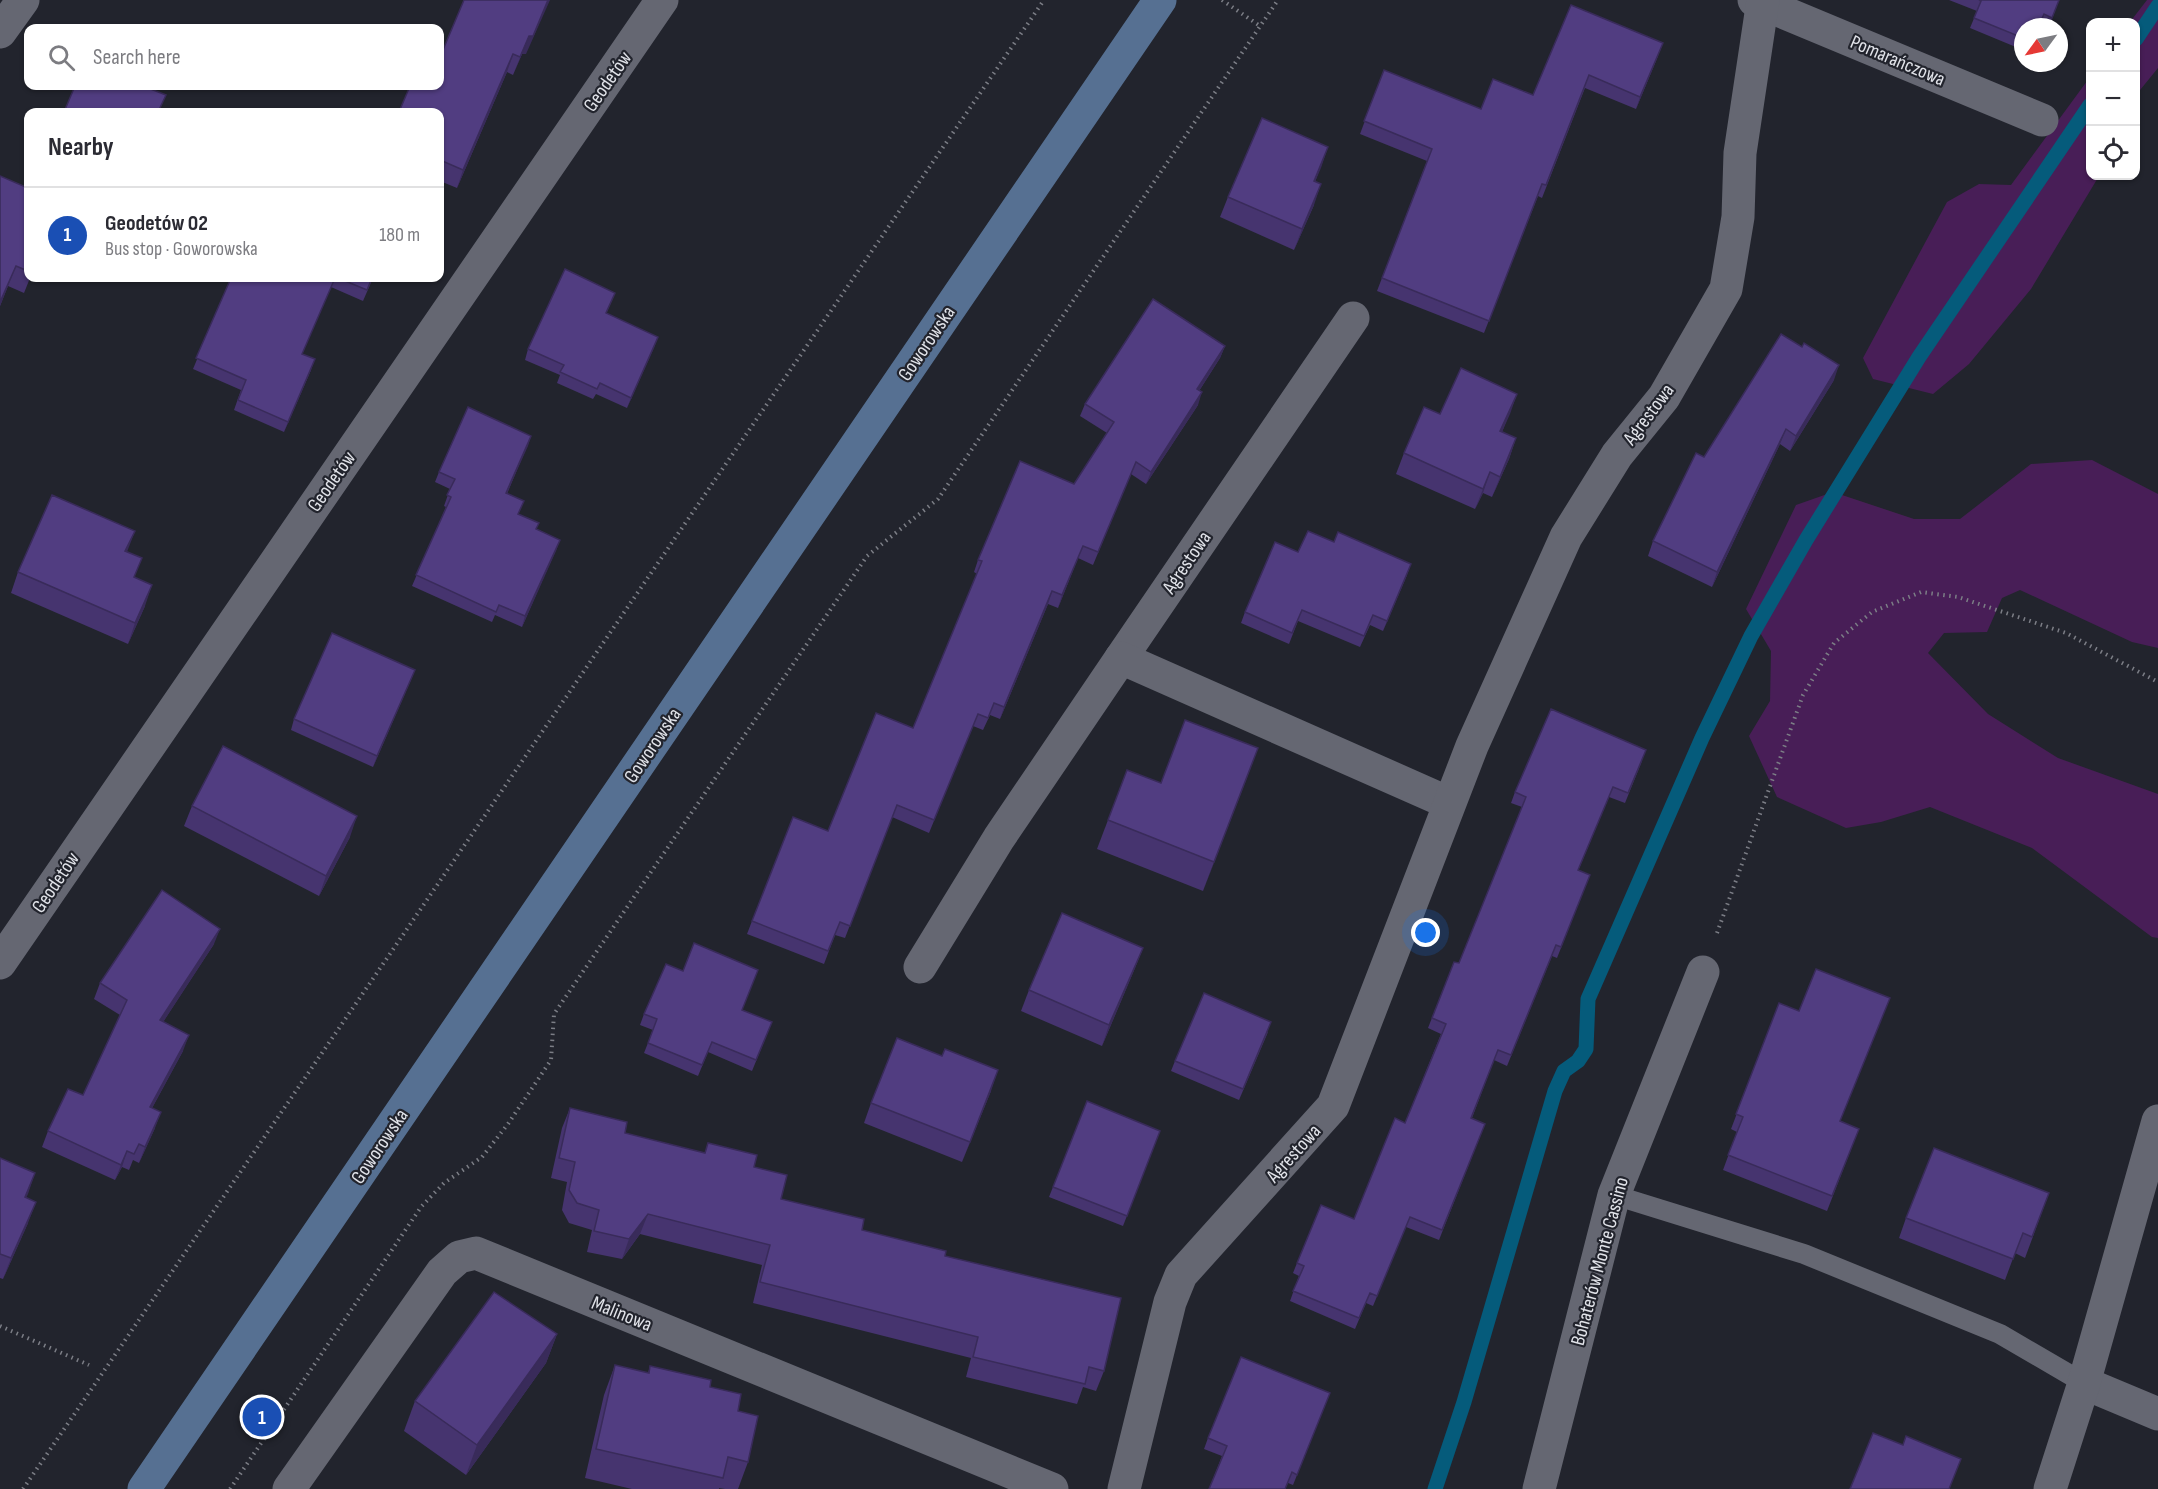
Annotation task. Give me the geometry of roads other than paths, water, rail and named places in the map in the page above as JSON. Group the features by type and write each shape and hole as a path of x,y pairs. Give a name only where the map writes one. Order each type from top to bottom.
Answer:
{"street":[{"path":"0,32 23,0"},
{"name":"Geodetów","path":"0,963 662,0"},
{"name":"Goworowska","path":"144,1489 1160,0"},
{"name":"Pomarańczowa","path":"1760,1 2042,120"},
{"name":"Agrestowa","path":"1124,1489 1176,1287 1189,1266 1334,1106 1449,803 1566,537 1617,455 1664,397 1726,289 1738,217 1740,153 1760,1"},
{"name":"Agrestowa","path":"920,967 999,837 1353,318"},
{"path":"1121,658 1449,803"},
{"name":"Bohaterów Monte Cassino","path":"1539,1489 1614,1195 1703,972"},
{"path":"2050,1489 2084,1383 2158,1121"},
{"name":"Malinowa","path":"289,1489 442,1272 459,1257 476,1253 1052,1489"},
{"path":"2084,1383 2158,1414"}],"lane":[{"path":"1614,1195 1804,1254 2000,1334 2084,1383"}],"waterway":[{"path":"2140,33 2158,6"},
{"path":"1435,1489 1464,1402 1555,1091 1564,1071 1578,1061 1586,1049 1588,999 1702,738 1751,636 1806,540 1919,357 2086,111"}],"place":[{"name":"Geodetów 02","path":"262,1417"}]}
